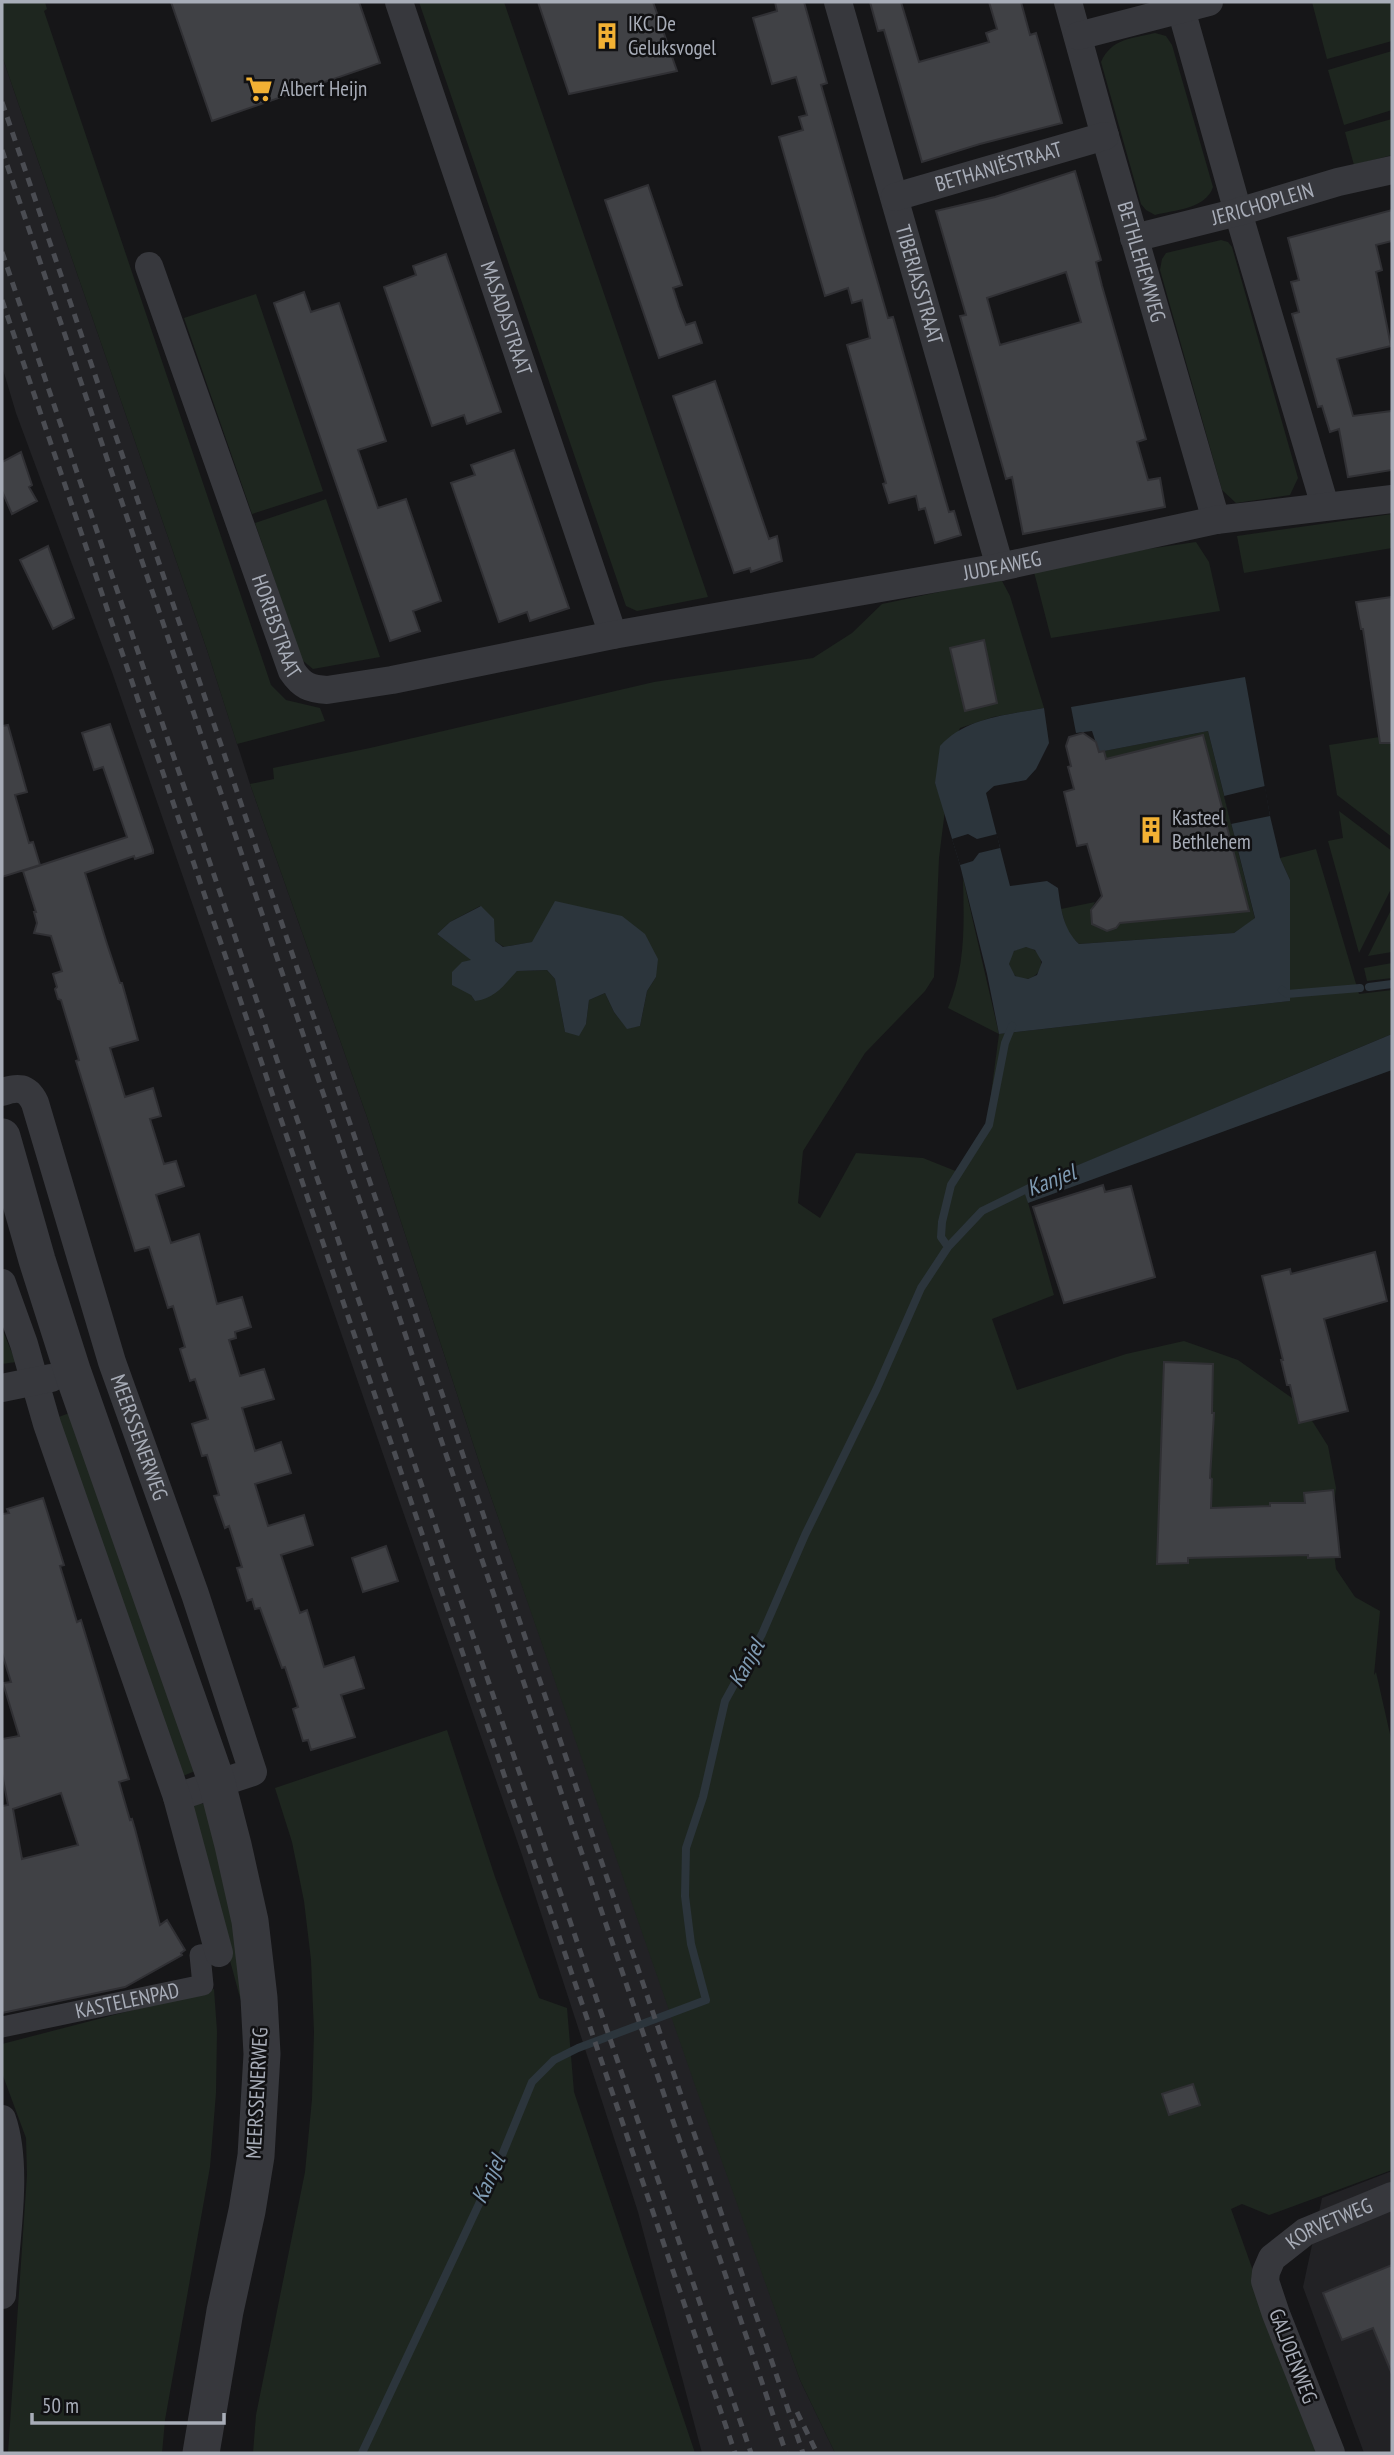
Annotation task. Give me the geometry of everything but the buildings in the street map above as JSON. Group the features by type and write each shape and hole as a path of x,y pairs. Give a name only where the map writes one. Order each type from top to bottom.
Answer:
{"street":[{"name":"MASADASTRAAT","path":"398,2 614,635"},
{"name":"TIBERIASSTRAAT","path":"838,2 1000,567"},
{"name":"BETHLEHEMWEG","path":"1068,2 1216,520"},
{"path":"1078,36 1180,5 1209,2"},
{"path":"1180,5 1325,506"},
{"name":"BETHANIËSTRAAT","path":"895,197 1105,136"},
{"name":"JERICHOPLEIN","path":"1134,238 1238,212 1338,182 1392,170"},
{"name":"HOREBSTRAAT","path":"149,266 292,671 305,686 327,690 392,680 614,635"},
{"name":"JUDEAWEG","path":"614,635 1000,567 1216,520 1392,499"},
{"name":"MEERSSENERWEG","path":"2,1092 21,1088 27,1091 35,1103 112,1362 195,1594 253,1772 177,1797"},
{"name":"MEERSSENERWEG","path":"2,1137 73,1373 216,1783 250,1921 262,2054 256,2156 201,2453"},
{"path":"2,1283 177,1797 219,1953"},
{"path":"2,1388 73,1373"},
{"name":"KASTELENPAD","path":"2,2027 203,1984 200,1955 219,1953"},
{"path":"2,2119 11,2160 6,2187 2,2295"},
{"name":"KORVETWEG","path":"1272,2258 1305,2232 1392,2196"},
{"name":"GALJOENWEG","path":"1272,2258 1265,2281 1331,2453"},
{"name":"MEERSSENERWEG","path":"211,2404 217,2453"}],"shaded area":[{"path":"2,2 45,2 47,9 44,11 271,685 286,700 320,708 325,721 237,744 2,56"},
{"path":"419,2 504,2 708,597 637,611 626,606"},
{"path":"1312,2 1392,2 1392,41 1327,59"},
{"path":"1155,33 1166,36 1172,45 1213,187 1204,200 1197,204 1155,215 1141,204 1101,62 1105,54 1117,44 1130,38"},
{"path":"1392,51 1392,110 1344,125 1328,70"},
{"path":"2,56 207,650 250,784 367,1117 482,1471 800,2380 835,2453 702,2453 638,2212 522,1855 112,672 16,413 2,366"},
{"path":"1392,119 1392,155 1354,165 1345,132"},
{"path":"1221,240 1232,247 1298,478 1290,495 1236,503 1222,490 1160,270 1166,253"},
{"path":"256,294 323,491 252,514 184,318"},
{"path":"326,499 380,657 313,669 302,660 255,523"},
{"path":"1392,514 1392,548 1244,573 1237,536"},
{"path":"1196,542 1209,562 1220,611 1051,638 1034,572 1141,550"},
{"path":"1001,579 1010,596 1044,708 993,717 960,728 935,783 945,810 939,858 934,977 925,991 865,1053 803,1151 798,1203 820,1218 856,1153 923,1158 958,1172 985,1139 999,1034 1289,1001 1290,880 1280,858 1316,849 1359,994 1392,990 1392,1034 1024,1188 1054,1295 992,1319 1017,1390 1126,1354 1184,1341 1238,1360 1302,1405 1328,1446 1336,1488 1331,1527 1336,1569 1355,1597 1380,1611 1374,1675 1376,1672 1392,1743 1392,2170 1269,2215 1242,2204 1231,2209 1318,2453 835,2453 800,2380 706,2117 482,1471 367,1117 250,784 274,779 273,768 654,682 813,658 852,633 882,604","holes":["480,906 495,941 504,947 533,942 656,977 647,991 640,1026 627,1028 614,1012 605,993 589,1000 586,1024 565,1032 555,979 547,970 517,971 475,1001 471,995 472,960 437,934 450,922"]},
{"path":"1208,731 1255,919 1234,933 1079,944 1068,934 1061,909 1095,902 1091,910 1092,922 1106,930 1121,923 1248,911 1203,735 1106,759 1104,751"},
{"path":"1392,735 1392,837 1337,795 1329,745"},
{"path":"1339,811 1392,851 1392,887 1359,953 1328,841 1343,838"},
{"path":"963,878 999,1034 948,1008 961,960"},
{"path":"1392,908 1392,952 1368,956"},
{"path":"1025,947 1036,952 1041,963 1036,974 1025,979 1014,974 1009,963 1014,952"},
{"path":"1392,963 1392,978 1367,981 1364,968"},
{"path":"2,1329 16,1362 2,1364"},
{"path":"72,1412 195,1771 183,1776 56,1418"},
{"path":"447,1730 495,1877 539,1998 567,2008 574,2092 695,2453 253,2453 256,2415 305,2172 312,2099 314,2032 311,1960 304,1901 292,1842 275,1788"},
{"path":"200,1803 206,1805 228,1884 245,2016 190,1813 193,1806"},
{"path":"214,1989 217,2031 216,2093 210,2167 165,2420 162,2453 8,2453 27,2175 26,2138 2,2073 2,2044"},
{"path":"1392,2171 1392,2453 1364,2453 1303,2287 1322,2198"}],"water":[{"path":"1245,677 1270,816 1280,858 1290,880 1290,1001 999,1034 960,865 935,783 940,746 950,736 975,723 1044,708 1049,743 1036,769 1026,780 994,786 986,793 1010,886 1047,881 1058,888 1066,925 1079,944 1234,933 1255,918 1208,731 1099,752 1092,731 1076,733 1071,707","holes":["1026,947 1035,950 1042,962 1037,975 1028,979 1015,976 1009,964 1014,951"]},
{"path":"555,901 622,916 645,934 658,959 656,977 647,991 640,1026 627,1029 614,1012 605,993 589,1000 586,1024 579,1036 565,1032 555,979 547,970 517,971 494,994 482,1000 475,1001 471,995 452,985 452,972 462,962 471,960 437,934 450,922 481,906 494,919 495,941 503,947 532,942"},
{"path":"1392,1034 1392,1070 1028,1203 1023,1188"}],"pier":[{"path":"1265,786 1270,816 1231,824 1224,796"},
{"path":"968,834 977,839 997,834 1000,848 979,853 973,861 960,865 952,839"}],"waterway":[{"path":"1369,987 1392,984"},
{"path":"1282,990 1287,994 1360,988"},
{"path":"948,1247 941,1237 951,1185 989,1125 1005,1043 1012,1026"},
{"name":"Kanjel","path":"362,2453 502,2155 532,2082 554,2060 578,2048 706,2000 691,1944 685,1896 686,1848 703,1797 725,1701 762,1634 805,1535 877,1388 921,1288 948,1247 982,1211 1033,1186"}],"railway":[{"path":"2,102 803,2453"},
{"path":"2,150 786,2453"},
{"path":"2,252 751,2453"},
{"path":"2,300 735,2453"},
{"path":"797,2412 817,2453"}],"place":[{"name":"IKC De Geluksvogel","path":"607,36"},
{"name":"Albert Heijn","path":"259,89"},
{"name":"Kasteel Bethlehem","path":"1151,830"}]}
